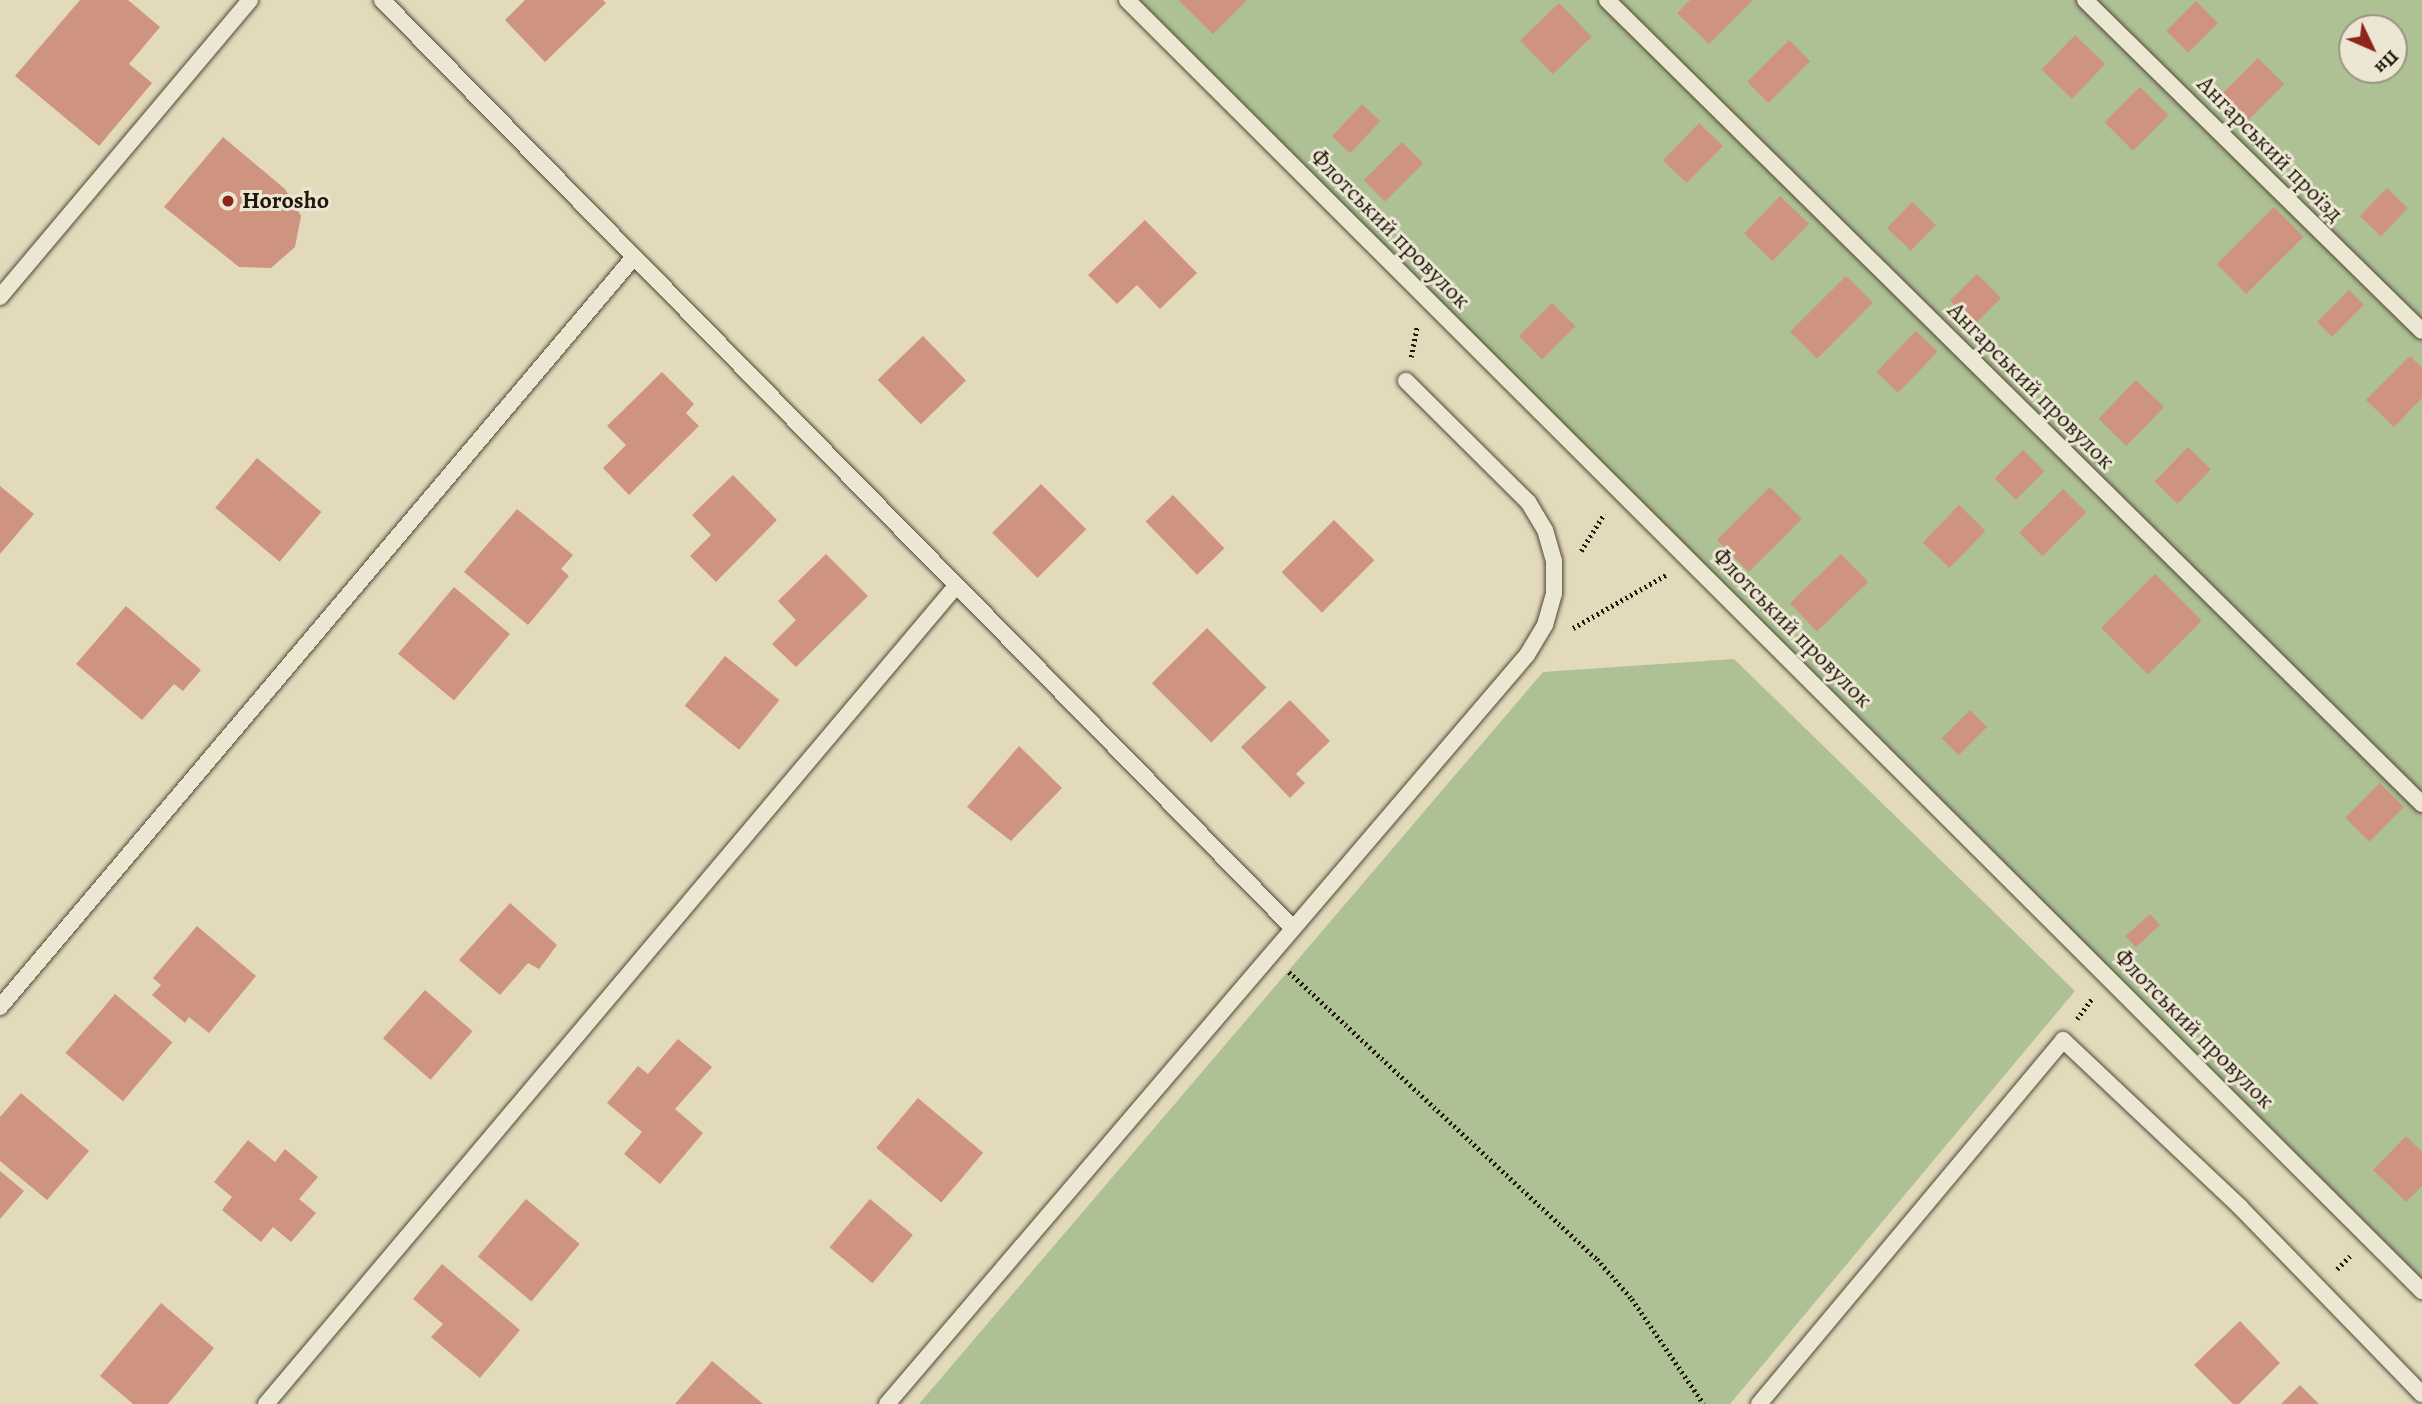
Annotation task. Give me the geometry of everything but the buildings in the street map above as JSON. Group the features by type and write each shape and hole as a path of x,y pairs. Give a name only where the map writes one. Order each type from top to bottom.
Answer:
{"lane":[{"path":"0,296 250,0"},
{"path":"382,0 1293,928"},
{"name":"Флотський провулок","path":"1127,0 2108,974 2422,1292"},
{"name":"Ангарський провулок","path":"1607,0 2422,804"},
{"name":"Ангарський проїзд","path":"2085,0 2422,331"},
{"path":"0,1007 634,257"},
{"path":"887,1404 1527,654 1545,625 1554,593 1553,561 1545,530 1528,502 1406,381"},
{"path":"266,1404 956,586"},
{"path":"1759,1404 2063,1040 2318,1287 2422,1394"}],"path":[{"path":"1406,381 1424,295"},
{"path":"1554,593 1620,489"},
{"path":"1527,654 1691,560"},
{"path":"1270,955 1597,1259 1632,1299 1704,1404"},
{"path":"2063,1040 2108,974"},
{"path":"2318,1287 2369,1238"}],"green space":[{"path":"1127,0 2422,0 2422,1292"},
{"path":"1734,659 2075,991 1730,1404 919,1404 1543,672"}],"place":[{"name":"Horosho","path":"228,201"}]}
